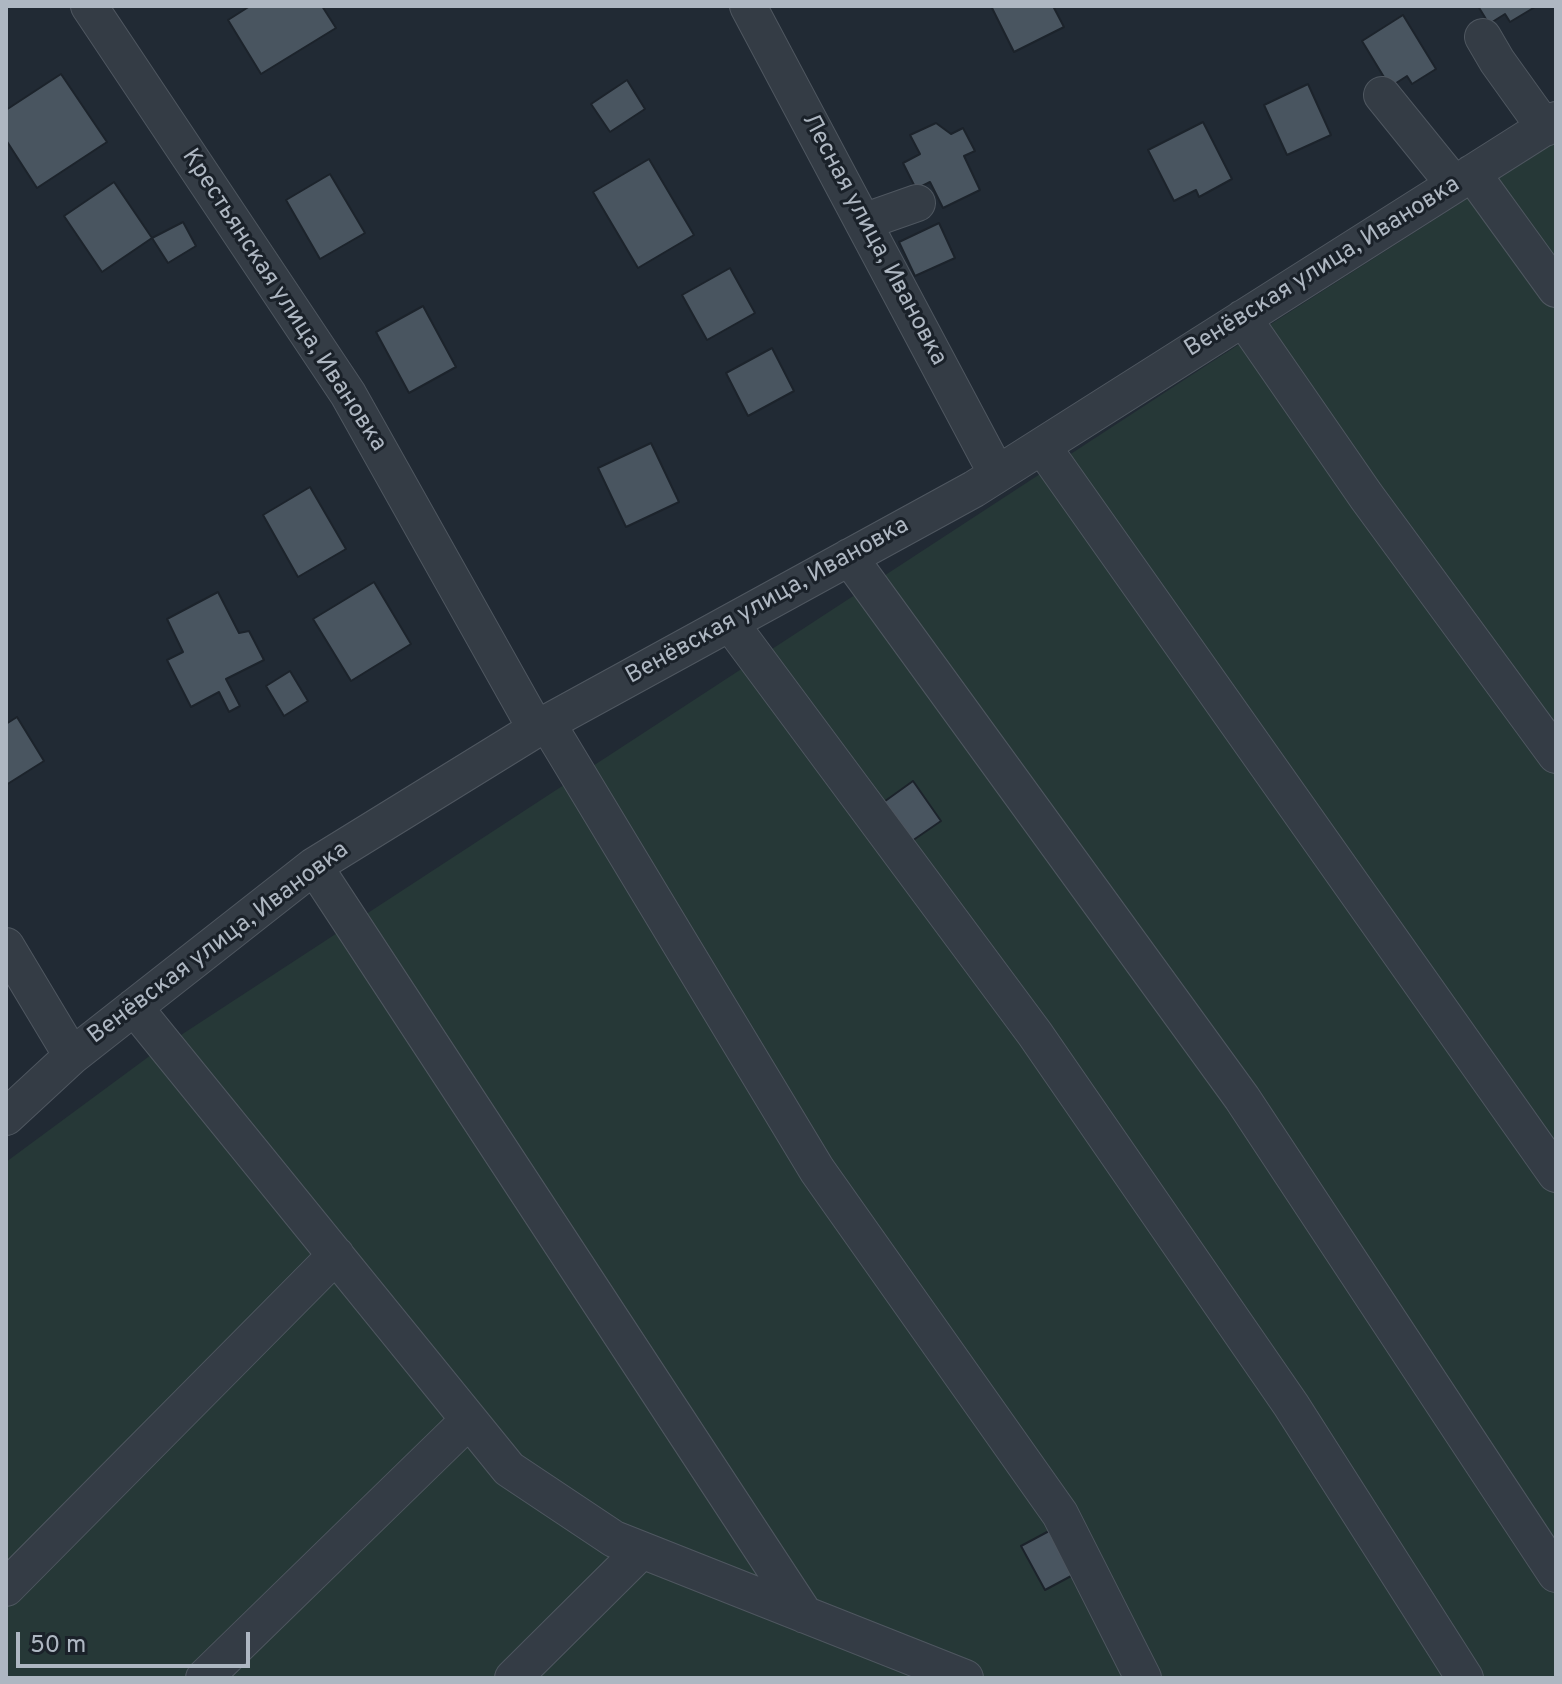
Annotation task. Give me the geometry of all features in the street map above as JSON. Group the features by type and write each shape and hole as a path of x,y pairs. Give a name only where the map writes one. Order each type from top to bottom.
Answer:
{"street":[{"name":"Крестьянская улица, Ивановка","path":"89,6 348,394 541,726 817,1170 1060,1514 1143,1678"},
{"name":"Лесная улица, Ивановка","path":"748,6 997,474"},
{"path":"1483,37 1497,61 1550,124"},
{"path":"1382,95 1463,179 1556,289"},
{"name":"Венёвская улица, Ивановка","path":"6,1117 72,1056 314,866 541,726 997,474 1550,124"},
{"path":"863,222 917,203"},
{"path":"1243,318 1366,496 1556,755"},
{"path":"1042,446 1556,1174"},
{"path":"849,557 1242,1098 1556,1574"},
{"path":"730,623 1035,1034 1131,1178 1291,1405 1465,1678"},
{"path":"314,866 805,1615"},
{"path":"6,946 72,1056"},
{"path":"134,1007 509,1469 614,1539 805,1615 902,1667 965,1678"},
{"path":"6,1588 336,1255"},
{"path":"204,1678 469,1420"},
{"path":"513,1678 642,1550"}],"shaded area":[{"path":"1556,142 1556,1678 6,1678 6,1162 155,1052 1210,363"}],"building":[{"path":"250,6 322,6 336,28 261,74 228,20"},
{"path":"991,6 1053,6 1064,27 1014,52"},
{"path":"1478,6 1535,7 1510,22 1505,14 1489,24"},
{"path":"1403,15 1436,69 1412,84 1407,76 1390,87 1362,41"},
{"path":"61,74 107,142 37,188 6,140 6,110"},
{"path":"627,80 645,109 610,132 591,104"},
{"path":"1308,84 1331,135 1287,155 1264,105"},
{"path":"1203,122 1232,179 1199,197 1196,190 1174,201 1148,150"},
{"path":"936,123 951,134 963,128 975,151 964,156 980,190 943,208 930,182 916,189 903,163 920,154 910,135"},
{"path":"649,159 694,235 638,268 593,192"},
{"path":"330,174 365,233 320,259 286,200"},
{"path":"114,182 152,238 102,272 64,216"},
{"path":"183,222 196,246 168,263 152,238"},
{"path":"939,223 955,258 915,276 899,242"},
{"path":"730,268 755,313 707,340 682,295"},
{"path":"423,306 456,367 409,393 376,332"},
{"path":"772,348 794,391 748,416 726,373"},
{"path":"651,443 679,502 626,527 598,468"},
{"path":"310,487 346,549 298,577 263,515"},
{"path":"374,582 411,644 351,681 313,619"},
{"path":"218,592 239,633 249,631 264,660 226,679 240,706 229,712 219,692 191,707 167,660 183,652 167,619"},
{"path":"290,671 308,701 284,716 266,686"},
{"path":"17,717 44,761 6,785 6,724"},
{"path":"913,781 941,821 909,843 881,804"},
{"path":"1049,1531 1073,1575 1045,1590 1021,1546"}]}
